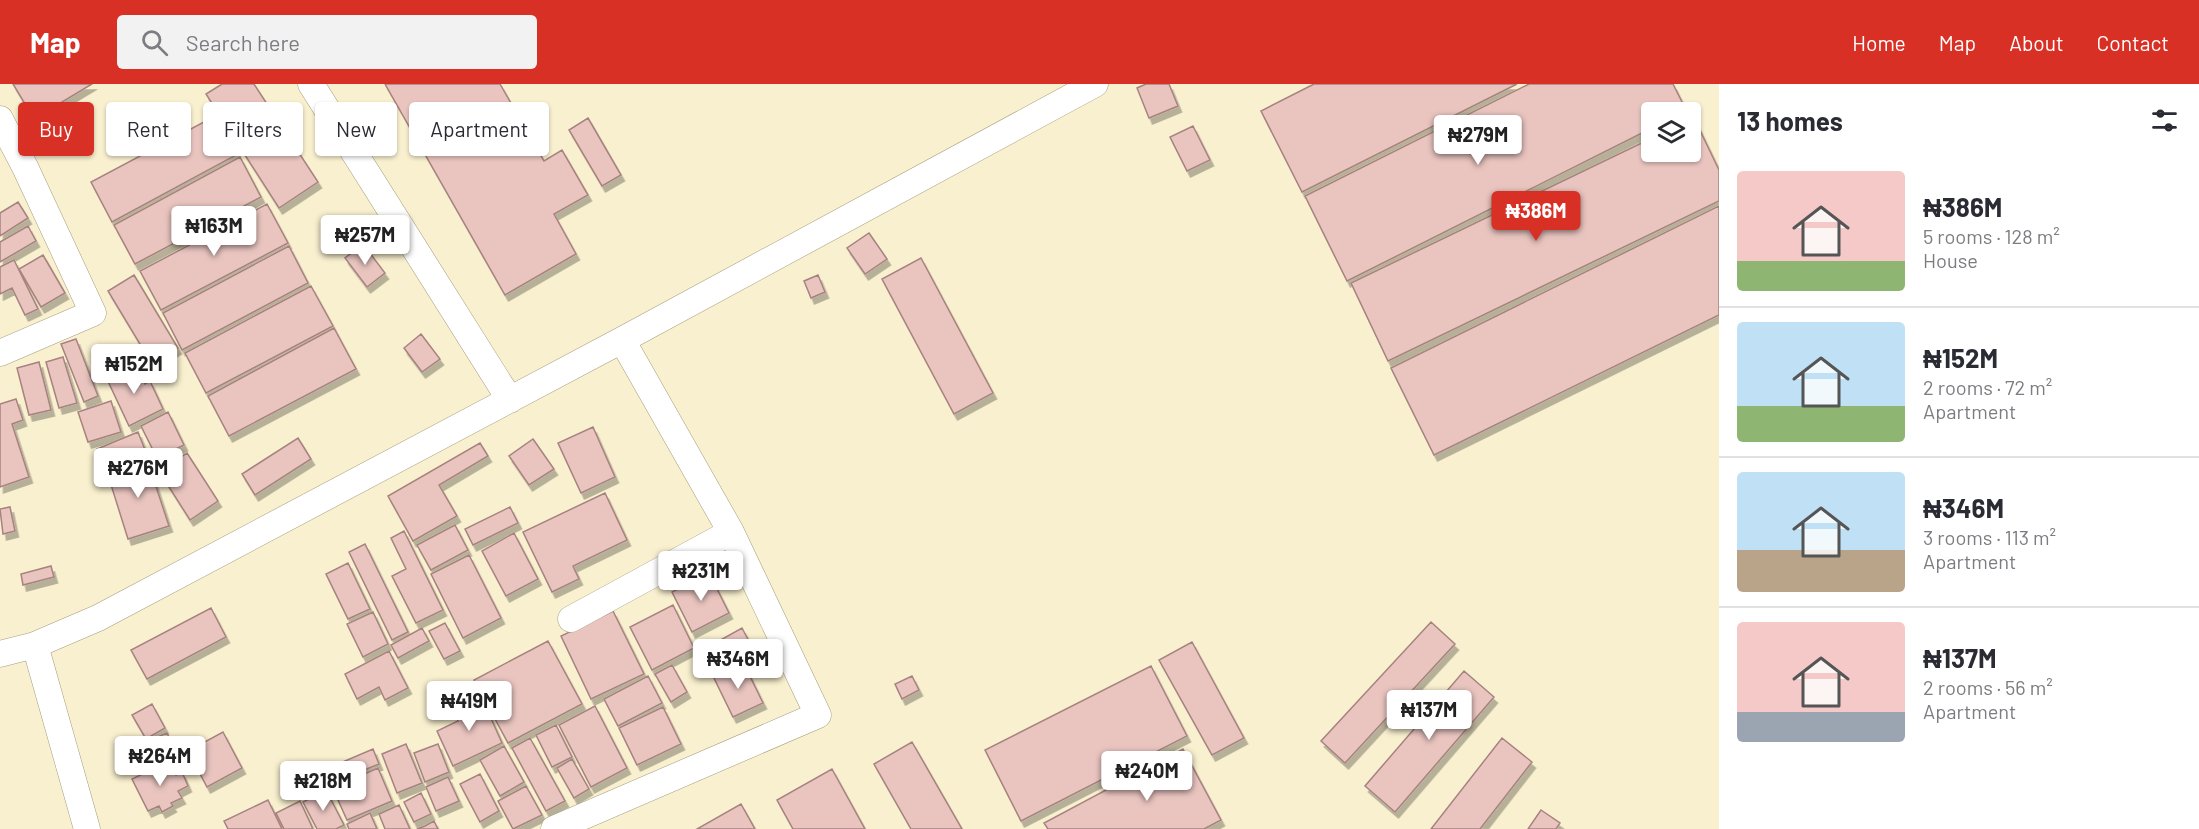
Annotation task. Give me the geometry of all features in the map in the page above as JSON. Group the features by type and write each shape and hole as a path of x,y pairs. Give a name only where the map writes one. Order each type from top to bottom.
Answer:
{"street":[{"path":"311,84 510,400"},
{"path":"0,654 34,645 98,618 510,400 1095,84"},
{"path":"0,119 93,313 0,353"},
{"path":"554,829 818,715 731,532 622,340"},
{"path":"571,619 731,532"},
{"path":"34,645 87,829"}],"building":[{"path":"13,84 92,84 62,102 24,102"},
{"path":"222,84 254,84 266,102 211,102 206,94"},
{"path":"385,84 500,84 510,102 409,102 409,126"},
{"path":"1146,84 1169,84 1178,106 1149,118 1137,88"},
{"path":"1314,84 1517,84 1302,192 1261,111"},
{"path":"1529,84 1673,84 1682,102 1641,102 1641,134 1347,281 1305,196"},
{"path":"588,118 621,175 602,186 569,130"},
{"path":"203,122 203,156 234,156 112,222 91,182 140,156 191,156 191,129"},
{"path":"1193,126 1210,160 1187,171 1170,137"},
{"path":"1701,133 1719,170 1719,201 1388,361 1351,283 1641,143 1641,162 1701,162"},
{"path":"562,150 588,195 554,214 576,254 505,295 426,156 541,156 544,161"},
{"path":"246,156 301,156 318,182 279,208"},
{"path":"240,157 261,197 135,264 114,225"},
{"path":"18,202 28,218 0,236 0,213"},
{"path":"267,204 288,243 161,310 140,271"},
{"path":"1719,206 1719,315 1434,455 1391,368"},
{"path":"28,226 36,241 0,262 0,242"},
{"path":"869,233 887,259 865,274 847,248"},
{"path":"363,244 385,273 367,287 345,258"},
{"path":"289,246 308,283 182,350 163,313"},
{"path":"43,255 65,293 41,307 19,269"},
{"path":"921,258 993,393 954,414 882,279"},
{"path":"14,260 38,309 25,315 12,288 0,294 0,267"},
{"path":"134,275 178,348 152,364 108,291"},
{"path":"818,275 825,292 811,298 804,281"},
{"path":"311,286 333,326 206,393 185,353"},
{"path":"334,328 356,369 229,436 208,396"},
{"path":"421,334 440,359 422,372 404,348"},
{"path":"76,339 98,396 84,402 61,344"},
{"path":"63,357 77,403 59,408 46,362"},
{"path":"39,362 51,410 29,415 17,368"},
{"path":"135,364 145,384 150,381 163,409 129,426 106,377"},
{"path":"16,399 23,420 12,424 29,477 0,487 0,404"},
{"path":"111,401 121,432 88,442 78,412"},
{"path":"168,412 184,445 157,458 141,426"},
{"path":"593,427 615,477 581,493 558,443"},
{"path":"138,432 145,450 104,467 97,449"},
{"path":"298,438 311,459 255,495 242,474"},
{"path":"533,439 554,469 529,485 509,456"},
{"path":"480,443 488,456 439,485 457,516 413,541 388,496"},
{"path":"187,453 218,501 190,520 159,471"},
{"path":"147,459 169,526 128,539 107,472"},
{"path":"605,493 627,540 573,566 579,579 552,592 523,532"},
{"path":"10,507 15,531 3,534 0,509"},
{"path":"510,507 518,523 473,545 465,529"},
{"path":"455,525 468,550 431,570 417,545"},
{"path":"404,531 443,610 416,623 392,576 406,569 391,538"},
{"path":"514,533 538,579 506,596 482,551"},
{"path":"365,544 408,632 392,640 349,552"},
{"path":"469,555 501,618 463,638 431,574"},
{"path":"348,563 370,609 348,619 326,574"},
{"path":"51,566 54,577 23,585 21,574"},
{"path":"709,573 729,613 692,632 672,592"},
{"path":"673,605 694,648 652,670 630,627"},
{"path":"211,608 226,637 147,679 131,650"},
{"path":"613,611 644,674 591,699 561,636"},
{"path":"373,612 388,644 363,657 347,624"},
{"path":"1431,622 1455,644 1345,763 1321,741"},
{"path":"445,623 460,651 444,659 429,631"},
{"path":"422,628 429,641 398,658 391,645"},
{"path":"742,628 752,647 709,671 699,652"},
{"path":"548,641 582,704 508,743 474,680"},
{"path":"1192,642 1244,738 1212,755 1159,660"},
{"path":"389,651 408,688 385,700 379,687 357,699 345,674"},
{"path":"743,662 763,703 733,717 713,676"},
{"path":"672,665 687,692 671,702 655,674"},
{"path":"1151,666 1187,736 1021,821 985,750"},
{"path":"1464,671 1494,697 1395,812 1365,786"},
{"path":"648,676 662,703 618,726 604,699"},
{"path":"912,676 919,690 902,699 895,684"},
{"path":"481,696 502,743 453,766 437,731 458,721 452,709"},
{"path":"152,704 165,728 146,739 132,715"},
{"path":"595,706 627,768 591,787 559,725"},
{"path":"663,707 681,744 637,765 619,728"},
{"path":"556,725 572,757 552,767 536,735"},
{"path":"223,732 242,768 207,787 188,751"},
{"path":"167,733 176,752 155,762 146,742"},
{"path":"530,738 565,801 546,811 512,748"},
{"path":"1502,738 1532,762 1480,829 1431,829"},
{"path":"912,742 962,829 911,829 874,764"},
{"path":"406,744 422,783 397,793 382,754"},
{"path":"438,744 449,772 425,782 414,753"},
{"path":"504,746 524,782 500,796 480,760"},
{"path":"373,749 379,764 337,781 331,767"},
{"path":"1183,749 1221,820 1204,829 1048,829 1044,823"},
{"path":"572,759 589,789 574,798 557,768"},
{"path":"169,761 176,775 182,772 188,786 178,791 182,798 171,803 173,806 162,812 159,806 148,811 132,779"},
{"path":"378,768 392,801 347,820 338,800 360,790 355,778"},
{"path":"832,769 865,829 793,829 777,800"},
{"path":"480,774 499,811 480,822 460,784"},
{"path":"448,777 459,801 436,811 426,787"},
{"path":"526,786 542,815 513,829 498,801"},
{"path":"326,790 344,825 336,829 317,829 303,802"},
{"path":"421,793 431,814 414,822 404,802"},
{"path":"268,800 282,829 228,829 224,821"},
{"path":"300,801 313,829 284,829 276,813"},
{"path":"741,804 755,829 697,829"},
{"path":"399,805 410,829 385,829 379,814"},
{"path":"1541,810 1560,823 1556,829 1528,829"},
{"path":"370,813 377,829 349,829 347,824"},
{"path":"434,821 438,829 417,829 425,826"}]}
